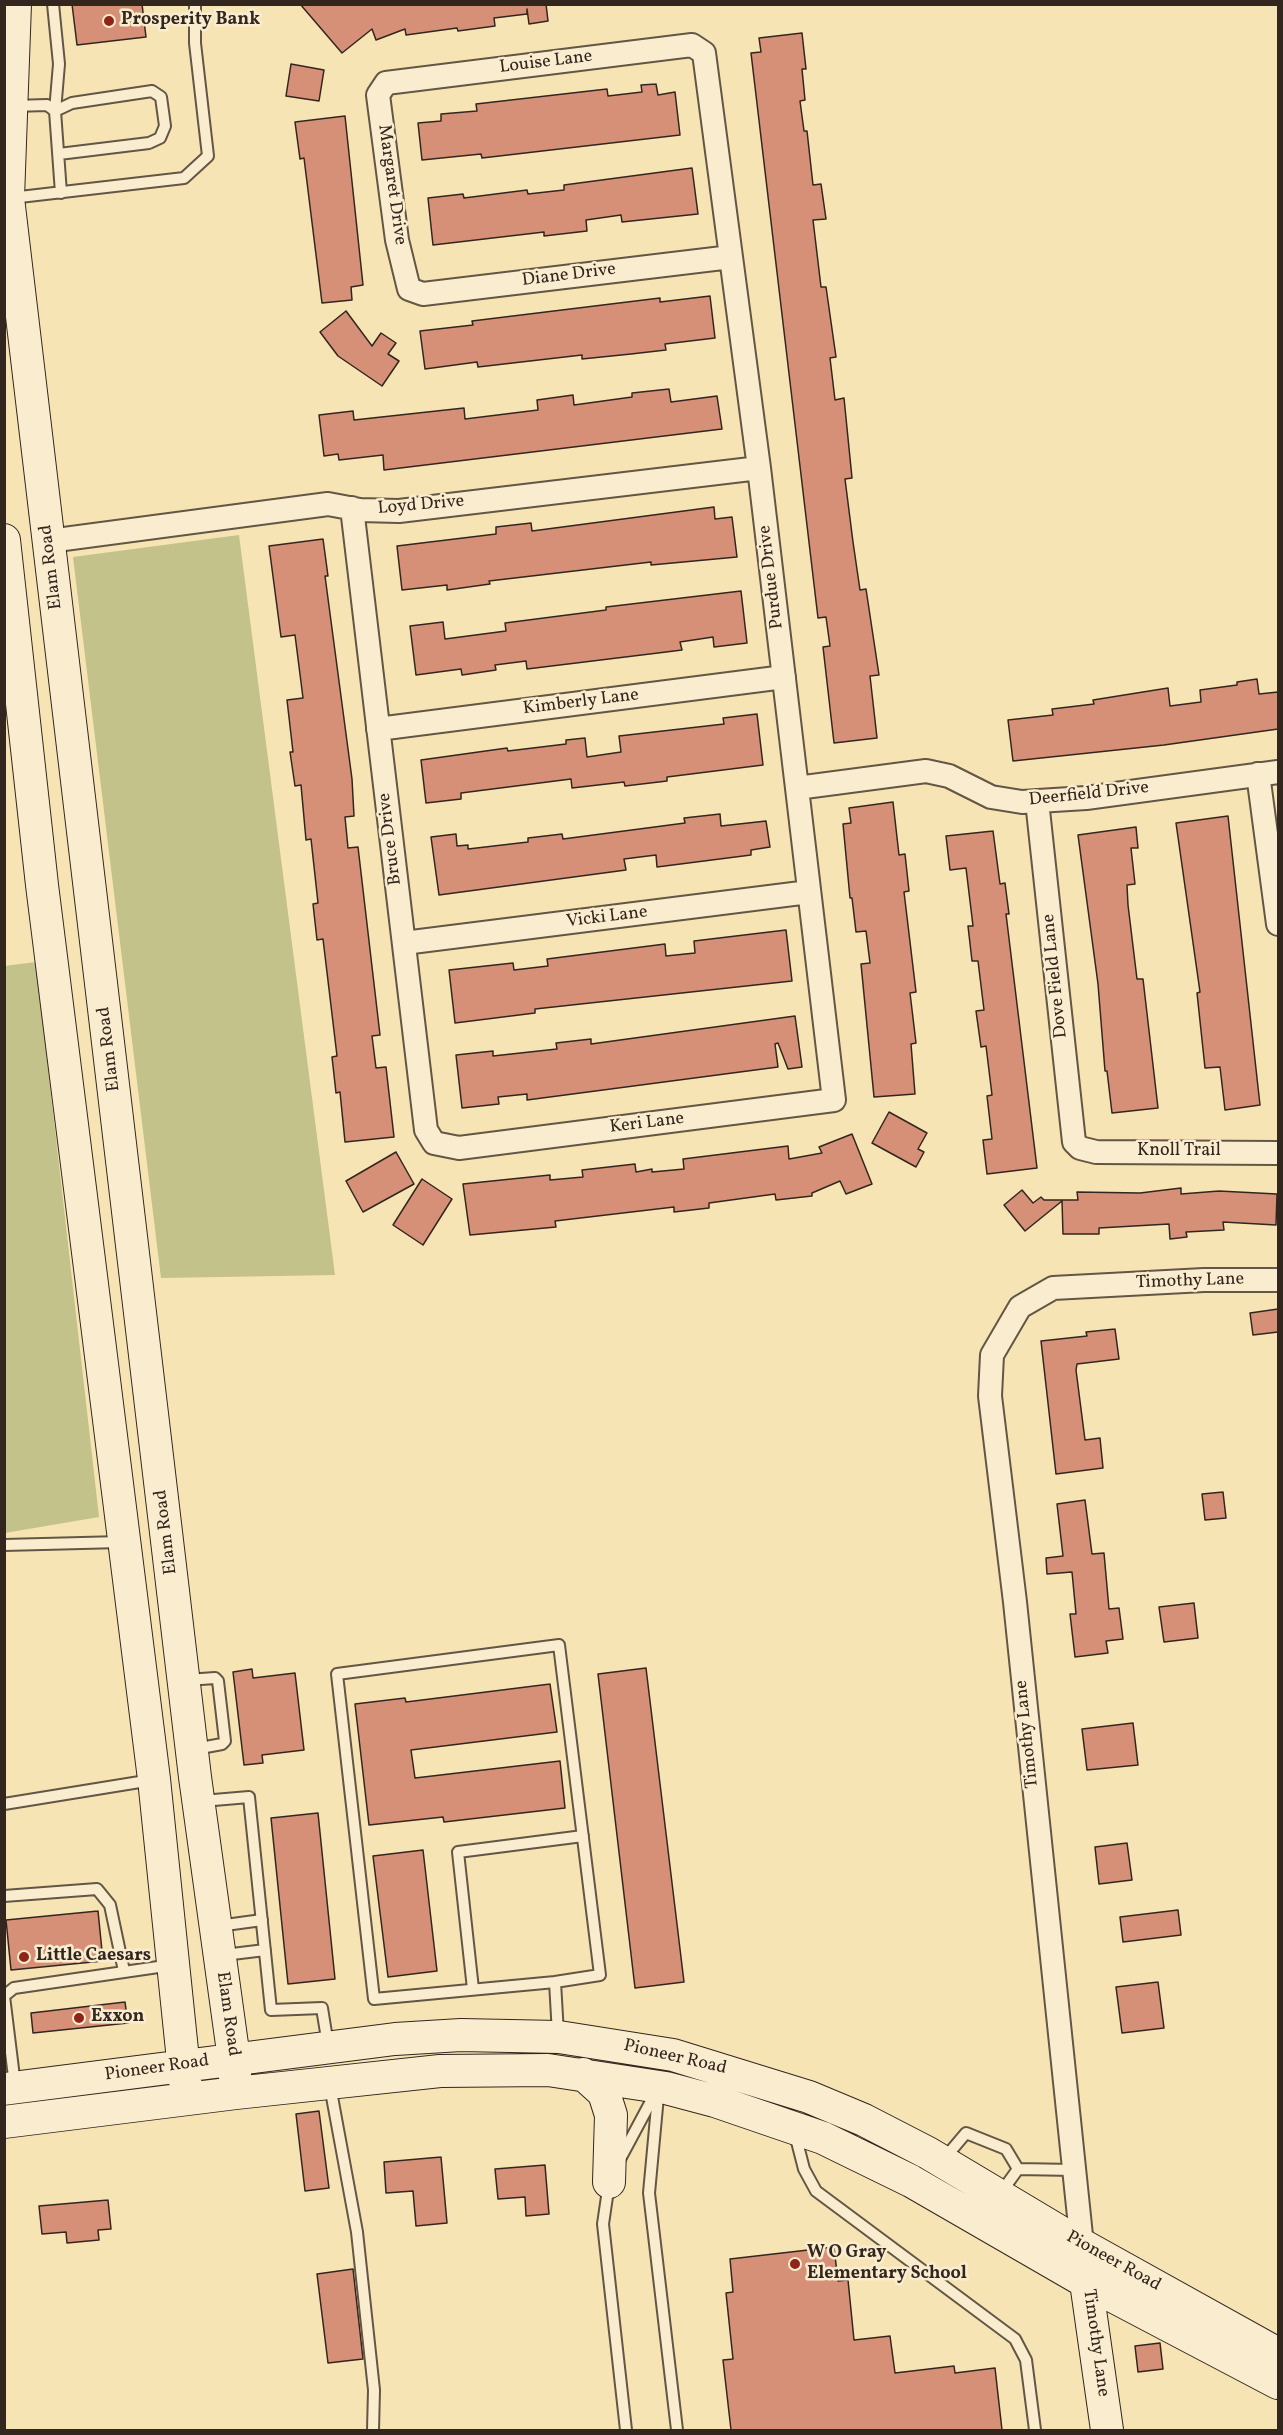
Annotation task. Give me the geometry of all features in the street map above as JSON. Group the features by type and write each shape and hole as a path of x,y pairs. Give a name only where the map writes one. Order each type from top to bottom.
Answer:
{"main road":[{"name":"Elam Road","path":"15,4 13,106 6,199 17,315 49,541 195,1776 234,2059 236,2092"},
{"path":"5,545 10,589 13,682 42,885 154,1779 187,2099"},
{"path":"10,589 54,584"},
{"path":"13,682 65,675"},
{"path":"98,1334 143,1328"},
{"path":"154,1779 195,1776"},
{"path":"559,2037 569,2073 604,2093 611,2115 609,2182"},
{"name":"Pioneer Road","path":"10,2088 395,2038 559,2037 673,2055 748,2076 843,2111 941,2161 1082,2245 1278,2354"},
{"name":"Pioneer Road","path":"11,2121 236,2092 440,2071 569,2073 659,2087 715,2101 823,2139 911,2181 1086,2282 1278,2383"},
{"path":"659,2087 674,2074 685,2072 738,2085 825,2116 843,2111"},
{"path":"10,2088 11,2121"},
{"name":"Timothy Lane","path":"1082,2245 1107,2430"}],"street":[{"name":"Louise Lane","path":"386,83 693,45 704,53"},
{"name":"Purdue Drive","path":"704,53 759,468 834,1100"},
{"name":"Margaret Drive","path":"386,83 378,95 397,240 409,288"},
{"name":"Diane Drive","path":"409,288 423,294 731,257"},
{"name":"Loyd Drive","path":"49,541 328,504 399,511 759,468"},
{"name":"Bruce Drive","path":"352,508 426,1130 434,1143 459,1148"},
{"name":"Kimberly Lane","path":"378,729 784,677"},
{"name":"Deerfield Drive","path":"797,788 926,771 949,776 991,797 1022,802 1086,798 1268,773"},
{"path":"1268,773 1278,924"},
{"name":"Dove Field Lane","path":"1037,801 1074,1142 1080,1148"},
{"name":"Vicki Lane","path":"404,943 809,892"},
{"name":"Keri Lane","path":"459,1148 834,1100"},
{"name":"Knoll Trail","path":"1080,1148 1096,1152 1278,1153"},
{"name":"Timothy Lane","path":"1082,2245 1015,1602 990,1396 992,1355 1020,1307 1053,1288 1204,1280 1278,1280"}],"lane":[{"path":"53,4 59,64 56,111 62,193"},
{"path":"6,199 184,178 208,156 195,43 195,4"},
{"path":"56,111 72,103 152,91 161,97 165,126 160,138 149,143 59,154"},
{"path":"13,106 47,105 56,111"},
{"path":"4,1545 124,1542"},
{"path":"559,1646 583,1836 600,1975 555,1982 374,1999 337,1674 559,1646"},
{"path":"195,1776 249,1797 271,2010 322,2008 328,2047"},
{"path":"4,1804 154,1779"},
{"path":"473,1989 459,1852 583,1836"},
{"path":"4,1896 98,1889 110,1905 124,1971"},
{"path":"217,1941 262,1920"},
{"path":"217,1941 265,1950"},
{"path":"10,2088 4,1996 14,1988 172,1965"},
{"path":"555,1982 559,2037"},
{"path":"329,2083 357,2232 374,2390 373,2430"},
{"path":"626,2430 603,2224 609,2182 659,2087"},
{"path":"659,2087 649,2193 677,2430"},
{"path":"793,2128 804,2169 816,2190 1015,2338 1026,2360 1035,2430"},
{"path":"941,2161 966,2133 1006,2149 1018,2169"},
{"path":"1018,2169 1074,2170"},
{"path":"999,2196 1018,2169"}],"green space":[{"path":"239,535 335,1275 161,1278 73,557"},
{"path":"36,962 99,1517 5,1533 4,966"}],"building":[{"name":"Prosperity Bank","path":"72,4 142,4 146,37 77,45"},
{"path":"300,4 546,4 548,21 529,24 527,9 527,14 494,18 495,26 458,31 457,28 406,35 405,29 376,40 372,29 342,53"},
{"path":"802,33 806,69 802,69 805,100 800,101 804,131 807,131 813,185 821,184 826,219 813,220 821,287 826,287 836,357 830,358 835,400 844,398 852,478 845,479 860,590 866,589 879,675 870,676 877,738 834,743 823,647 830,646 826,617 818,618 751,53 761,52 759,38"},
{"path":"291,64 324,70 319,101 286,96"},
{"path":"656,84 658,95 675,92 680,135 482,158 481,154 422,160 418,123 441,121 441,114 477,111 476,104 607,89 608,96 642,92 641,85"},
{"path":"345,116 363,285 351,287 352,300 322,303 304,158 300,159 295,122"},
{"path":"692,168 698,214 622,222 621,215 586,220 587,231 544,236 544,232 433,245 428,198 463,194 464,198 527,190 528,194 564,190 564,185"},
{"path":"710,296 715,338 665,344 666,350 631,354 582,359 582,355 478,367 477,362 425,369 420,331 473,325 472,321 660,298 660,302"},
{"path":"346,311 372,346 381,333 396,343 388,354 399,361 382,386 338,356 320,332"},
{"path":"669,389 671,402 717,396 722,429 384,470 383,455 339,460 338,454 324,456 319,415 353,411 354,420 464,408 465,419 538,410 537,400 573,395 574,405 632,397 632,393"},
{"path":"714,507 715,519 732,517 737,557 651,565 651,562 489,581 490,584 447,590 447,585 402,590 397,546 496,534 496,527 531,523 532,531"},
{"path":"323,539 328,576 325,576 352,779 354,816 345,817 348,848 358,847 380,1035 372,1036 376,1068 386,1067 394,1137 345,1142 340,1092 336,1093 332,1057 337,1056 323,939 317,940 313,904 318,903 311,839 306,840 301,785 295,786 290,752 293,752 287,700 303,698 295,635 281,637 269,546"},
{"path":"741,591 747,643 714,647 713,637 680,642 682,650 527,669 526,661 495,665 496,670 462,675 461,669 416,675 410,626 443,622 445,639 506,631 505,623 606,610 606,607"},
{"path":"1257,679 1259,694 1278,692 1278,729 1164,745 1013,761 1008,720 1053,715 1052,709 1094,704 1093,700 1168,688 1170,706 1201,702 1200,690 1237,685 1237,682"},
{"path":"757,714 763,765 667,777 667,781 625,786 624,782 572,788 571,779 461,793 461,799 426,803 421,760 507,748 508,751 566,744 566,740 585,738 587,757 621,752 619,736 724,724 723,718"},
{"path":"893,802 899,855 905,854 909,891 904,892 916,992 910,993 916,1043 911,1044 915,1094 874,1097 861,964 870,963 866,931 856,932 852,898 850,898 843,824 851,823 849,808"},
{"path":"720,814 721,826 766,821 770,847 751,850 751,855 657,867 656,855 624,859 626,870 439,895 431,837 456,834 457,846 468,845 468,849 528,842 528,838 562,834 563,839 685,823 684,818"},
{"path":"1228,816 1260,1105 1225,1110 1220,1067 1205,1068 1197,993 1200,992 1176,823"},
{"path":"1136,827 1138,848 1131,848 1135,884 1127,885 1128,905 1137,979 1143,979 1158,1108 1112,1113 1107,1071 1105,1071 1098,984 1078,835"},
{"path":"993,831 1000,884 1005,883 1009,914 1006,914 1037,1168 987,1174 983,1140 992,1139 987,1096 992,1095 986,1046 981,1047 976,1011 984,1010 978,961 972,961 968,926 973,926 966,868 950,870 946,836"},
{"path":"786,930 792,981 535,1009 535,1013 455,1023 449,970 513,963 514,970 548,966 547,959 665,944 666,956 695,953 694,941"},
{"path":"795,1016 802,1067 788,1069 778,1043 775,1044 778,1067 527,1100 527,1094 498,1097 499,1104 462,1108 456,1055 493,1051 493,1056 557,1049 556,1043 591,1039 591,1044"},
{"path":"889,1112 927,1133 918,1149 924,1152 916,1167 872,1143"},
{"path":"852,1134 872,1184 846,1194 840,1181 812,1193 812,1196 776,1200 775,1194 709,1203 709,1208 674,1212 674,1207 555,1221 556,1227 470,1235 463,1184 550,1175 550,1180 583,1177 582,1170 635,1164 636,1172 652,1169 652,1172 684,1169 683,1159 788,1146 789,1159 822,1153 819,1147"},
{"path":"396,1152 414,1184 363,1212 346,1181"},
{"path":"422,1179 452,1199 423,1245 393,1225"},
{"path":"1181,1188 1181,1194 1219,1191 1277,1194 1276,1225 1223,1222 1224,1230 1186,1232 1187,1237 1170,1239 1169,1224 1099,1228 1099,1234 1063,1234 1062,1201 1025,1231 1004,1205 1022,1190 1033,1203 1041,1197 1044,1200 1078,1200 1077,1192 1140,1193"},
{"path":"1278,1309 1278,1332 1253,1335 1250,1313"},
{"path":"1115,1329 1119,1359 1077,1364 1076,1370 1085,1440 1100,1438 1103,1468 1056,1474 1041,1341 1087,1336 1086,1332"},
{"path":"1223,1492 1226,1518 1205,1520 1202,1494"},
{"path":"1085,1500 1092,1554 1104,1553 1109,1609 1119,1608 1123,1639 1106,1641 1108,1653 1075,1657 1070,1614 1076,1614 1072,1572 1047,1574 1046,1558 1063,1556 1057,1504"},
{"path":"1194,1603 1198,1638 1164,1642 1159,1607"},
{"path":"646,1668 684,1982 635,1988 598,1674"},
{"path":"252,1669 253,1678 295,1673 304,1750 262,1755 263,1763 244,1765 233,1672"},
{"path":"550,1684 557,1732 411,1750 415,1778 560,1761 565,1808 444,1822 443,1817 369,1825 355,1704 405,1698 406,1702"},
{"path":"1133,1723 1138,1765 1087,1770 1082,1729"},
{"path":"318,1813 335,1979 288,1984 271,1818"},
{"path":"1127,1843 1132,1880 1099,1884 1095,1847"},
{"path":"423,1850 437,1971 388,1977 373,1856"},
{"path":"1178,1910 1181,1935 1123,1942 1120,1917"},
{"path":"98,1911 103,1961 11,1970 6,1920"},
{"path":"1158,1982 1164,2028 1122,2033 1116,1987"},
{"name":"Exxon","path":"125,2002 128,2023 33,2033 31,2013"},
{"path":"319,2111 329,2188 305,2191 296,2114"},
{"path":"441,2157 447,2223 416,2226 413,2191 386,2193 384,2162"},
{"path":"545,2165 549,2214 526,2216 525,2197 498,2199 495,2169"},
{"path":"108,2200 111,2229 98,2230 99,2240 67,2243 66,2232 42,2234 39,2206"},
{"path":"834,2247 838,2281 848,2280 854,2340 890,2336 895,2373 954,2366 955,2373 995,2368 1002,2430 731,2430 723,2360 733,2359 726,2293 733,2292 730,2259"},
{"path":"353,2269 363,2359 328,2363 317,2274"},
{"path":"1160,2343 1163,2369 1138,2372 1135,2346"}],"place":[{"name":"Prosperity Bank","path":"109,21"},
{"name":"Little Caesars","path":"24,1957"},
{"name":"Exxon","path":"79,2018"},
{"name":"W O Gray Elementary School","path":"795,2264"}]}
